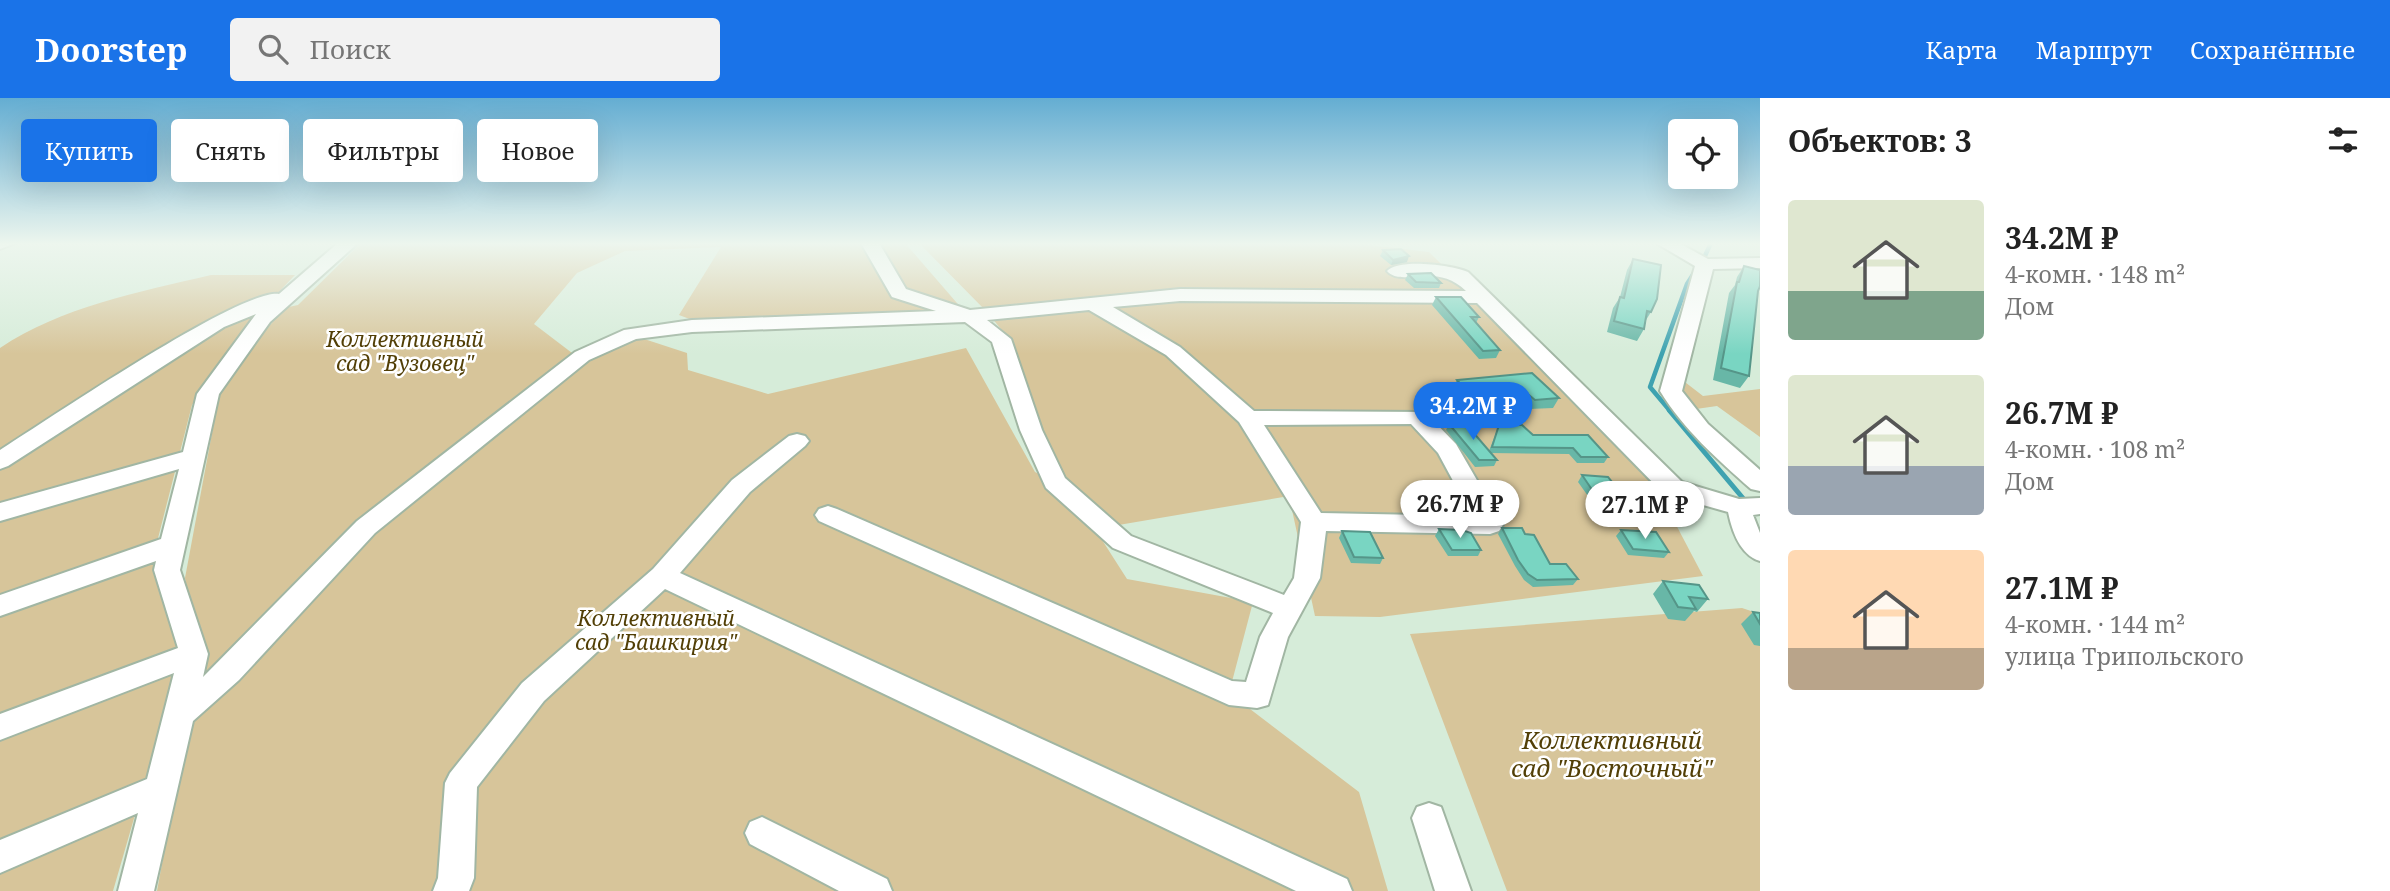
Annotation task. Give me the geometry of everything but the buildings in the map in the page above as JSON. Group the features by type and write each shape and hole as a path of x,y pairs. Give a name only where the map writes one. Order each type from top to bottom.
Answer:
{"street":[{"path":"136,891 194,654 167,570 208,394 262,318 305,280"},
{"path":"891,280 899,293 969,316 1001,339 1031,430 1055,482 1122,542 1290,608"},
{"path":"1465,280 1673,488 1749,506 1745,532 1760,552"},
{"path":"1701,280 1671,391 1721,451 1760,483"},
{"path":"0,461 217,323 289,294"},
{"path":"178,716 229,672 366,527 582,356 631,334 692,326 969,316 1181,295 1482,297"},
{"path":"828,515 1229,693 1257,696 1274,636 1307,578 1314,522 1248,418 1173,351 1095,305"},
{"path":"1248,418 1417,417 1448,449 1490,526 1314,522"},
{"path":"451,891 456,878 461,783 533,692 662,576 741,486 797,441"},
{"path":"0,512 193,457"},
{"path":"0,606 173,545"},
{"path":"662,576 1334,891"},
{"path":"0,727 194,654"},
{"path":"0,857 161,788"},
{"path":"1429,818 1453,891"},
{"path":"762,833 874,891"}],"green space":[{"path":"190,280 290,280 249,323 192,405 155,550 181,656 113,891 0,891 0,348 75,311"},
{"name":"Коллективный сад \"Вузовец\"","path":"323,280 571,280 534,324 576,356 359,528 207,690 185,578 221,385 284,308 298,305"},
{"name":"Коллективный сад \"Вузовец\"","path":"701,280 937,280 963,310 703,324 679,315"},
{"name":"Коллективный сад \"Башкирия\"","path":"955,280 1457,280 1644,464 1703,576 1380,617 1315,616 1289,496 1095,529 1127,579 1253,602 1229,693 1359,792 1388,891 157,891 186,733 203,704 394,507 562,374 635,336 687,353 688,370 768,394 966,348 1035,472 1055,482 1011,341"},
{"path":"1681,379 1703,396 1760,389 1760,437 1717,406 1689,410 1682,402"},
{"name":"Коллективный сад \"Восточный\"","path":"1742,608 1760,614 1760,891 1507,891 1410,634"}],"waterway":[{"path":"1671,412 1650,387 1690,280"},
{"path":"1669,410 1747,503"}]}
